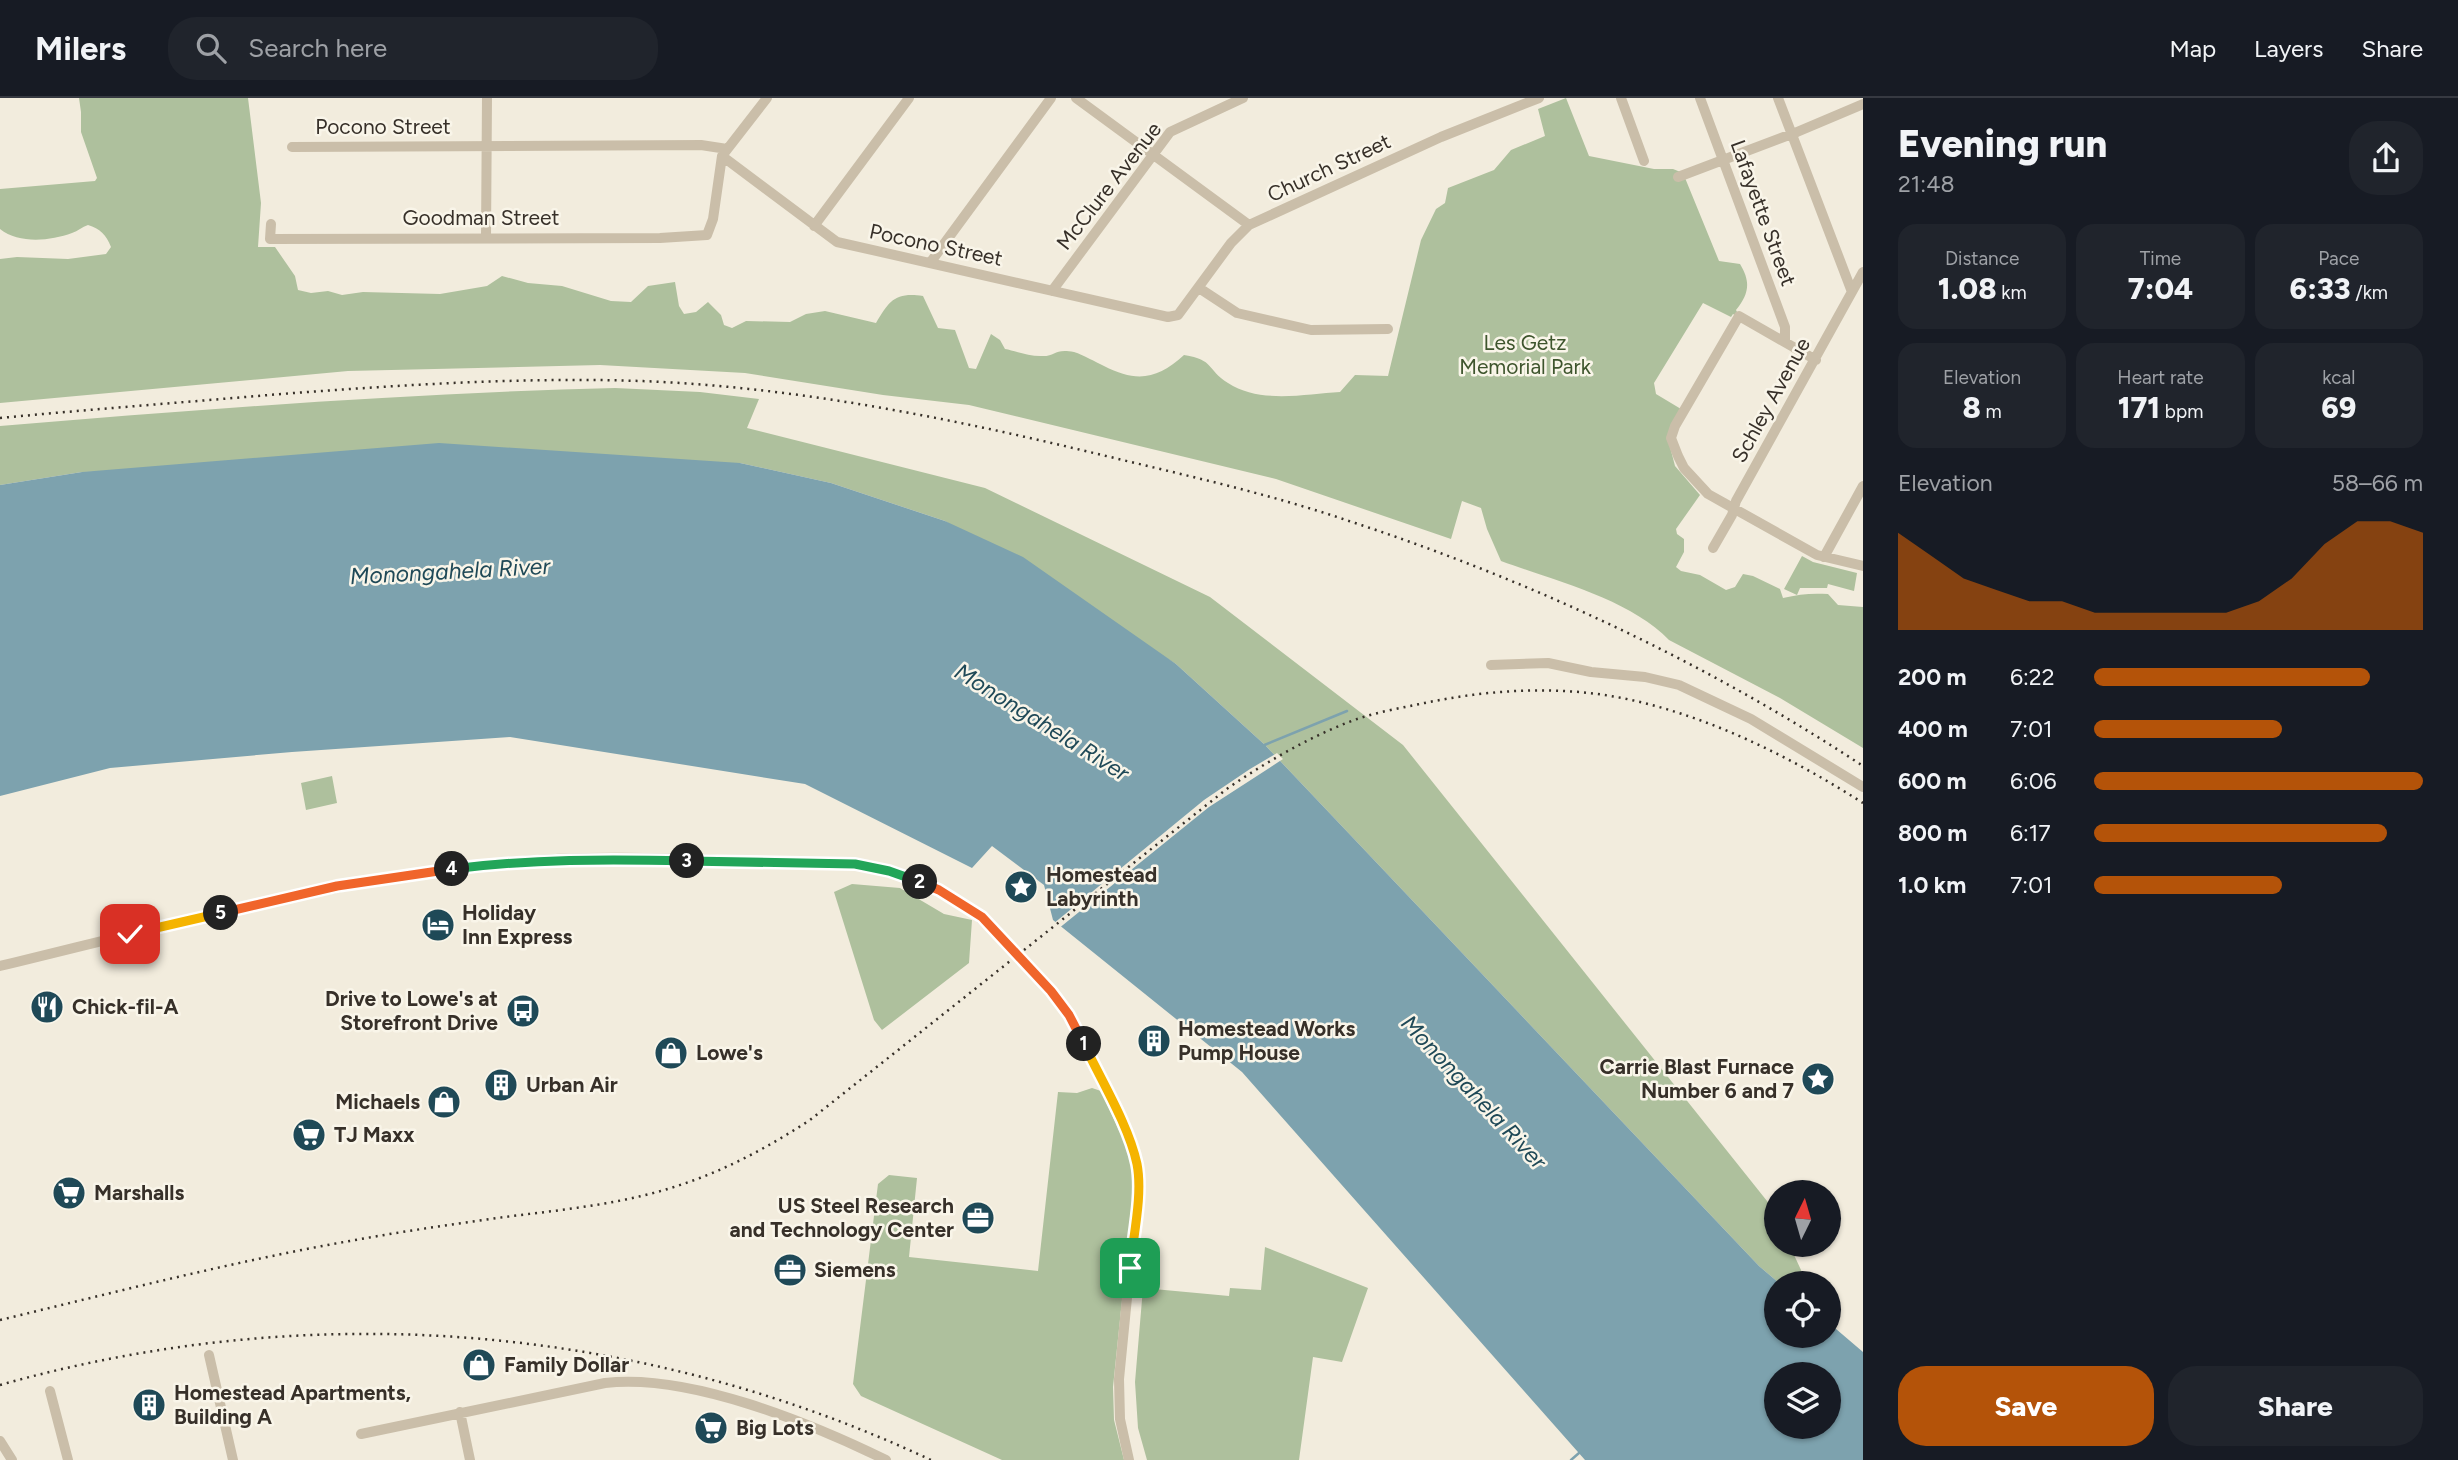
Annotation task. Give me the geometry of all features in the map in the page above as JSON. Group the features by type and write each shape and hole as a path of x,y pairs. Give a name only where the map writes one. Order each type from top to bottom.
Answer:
{"street":[{"path":"486,237 487,98"},
{"path":"724,152 767,98"},
{"path":"814,226 909,98"},
{"path":"930,263 1051,98"},
{"path":"1076,98 1249,225"},
{"name":"McClure Avenue","path":"1052,291 1170,132 1243,98"},
{"name":"Church Street","path":"1168,317 1178,315 1230,243 1249,225 1441,138 1539,98"},
{"path":"1620,98 1644,161"},
{"name":"Lafayette Street","path":"1700,98 1785,327 1785,342"},
{"path":"1778,98 1852,292"},
{"path":"1678,177 1861,105"},
{"name":"Pocono Street","path":"292,147 701,145 724,152 837,242 1168,317"},
{"name":"Goodman Street","path":"271,224 270,239 660,238 707,235 713,219 724,152"},
{"name":"Schley Avenue","path":"1713,548 1736,501 1863,272"},
{"path":"1199,288 1237,313 1311,330 1388,329"},
{"path":"1816,360 1739,316 1675,426 1671,438 1684,468 1708,494 1824,557 1863,566"},
{"path":"1824,557 1863,486"},
{"path":"1491,665 1548,663 1591,673 1645,677 1679,685 1751,719 1863,787"},
{"path":"0,966 337,886 501,863 611,859 855,864 898,874 939,890 982,917 1051,991 1069,1015 1128,1136 1138,1186 1119,1400 1129,1460"},
{"path":"209,1355 233,1460"},
{"path":"361,1434 624,1381 658,1382 762,1408 886,1460"},
{"path":"50,1391 68,1460"},
{"path":"460,1412 470,1460"},
{"path":"0,1441 12,1460"}],"green space":[{"name":"Les Getz Memorial Park","path":"79,98 248,98 261,203 258,247 275,247 295,276 298,290 311,293 328,291 342,295 363,292 440,294 487,286 502,276 528,283 562,286 611,301 631,302 648,286 675,282 679,306 684,314 696,312 708,302 721,315 724,325 732,328 746,321 790,322 806,314 825,311 876,323 889,304 899,297 923,296 938,328 955,330 969,368 976,369 991,334 1000,340 1005,349 1038,356 1063,351 1074,352 1127,375 1156,374 1184,355 1194,357 1206,362 1221,378 1241,389 1254,394 1283,396 1340,392 1355,375 1388,376 1421,240 1436,209 1445,203 1448,188 1494,170 1511,150 1545,136 1538,109 1566,98 1589,156 1654,169 1673,169 1683,173 1719,261 1740,264 1746,277 1746,293 1736,310 1740,318 1733,314 1731,317 1703,303 1654,383 1656,394 1681,409 1668,439 1675,466 1700,495 1676,529 1677,534 1684,539 1684,552 1676,567 1681,571 1700,575 1726,590 1735,587 1743,574 1780,589 1783,598 1828,594 1838,605 1863,607 1863,748 1780,698 1669,640 1634,613 1590,592 1501,561 1481,508 1462,501 1451,539 1276,479 969,405 883,395 745,373 600,365 348,371 0,403 0,259 68,259 106,254 111,247 102,233 88,225 72,233 35,240 16,237 0,229 0,189 95,181 97,178 81,132"},
{"path":"615,388 700,392 759,399 747,428 985,488 1210,597 1403,745 1764,1197 1764,1257 1795,1257 1801,1271 1765,1271 1759,1266 1265,745 1176,664 945,521 831,483 740,463 82,472 0,485 0,426 231,408"},
{"path":"1802,556 1813,562 1857,573 1854,591 1828,584 1827,588 1800,588 1797,595 1784,589"},
{"path":"332,776 337,803 306,810 301,783"},
{"path":"852,884 900,888 944,914 972,920 969,963 882,1030 874,1020 834,892"},
{"path":"1092,1088 1101,1091 1130,1154 1134,1184 1113,1387 1114,1420 1124,1460 1002,1460 861,1396 853,1384 878,1184 889,1175 917,1178 909,1257 1038,1271 1058,1092 1077,1093"},
{"path":"1265,1247 1368,1288 1342,1362 1313,1357 1299,1460 1147,1460 1138,1428 1135,1382 1143,1288 1229,1296 1230,1288 1261,1290"}],"water":[{"name":"Monongahela River","path":"439,443 740,463 831,483 945,521 1023,557 1176,664 1265,745 1765,1271 1764,1348 1841,1348 1841,1333 1863,1352 1863,1460 1585,1460 1242,1072 1053,920 1044,885 992,846 972,868 805,784 510,737 110,768 0,796 0,485 82,472"}],"pier":[{"path":"1277,753 1283,759 1209,807 1058,929 1053,924 1204,800"}],"waterway":[{"path":"1262,746 1347,711"},
{"path":"1571,1460 1579,1453"}],"railway":[{"path":"0,418 326,391 551,380 699,384 873,406 1045,441 1194,477 1316,510 1414,543 1547,596 1613,626 1741,692 1863,766"},
{"path":"0,1320 180,1276 315,1247 620,1201 662,1191 732,1164 810,1120 1228,788 1305,742 1369,715 1498,692 1581,692 1609,696 1666,709 1725,730 1782,756 1863,803"},
{"path":"0,1385 117,1357 235,1340 354,1334 472,1338 590,1353 706,1378 820,1414 931,1460"}],"place":[{"name":"Homestead Labyrinth","path":"1021,887"},
{"name":"Holiday Inn Express","path":"438,925"},
{"name":"Chick-fil-A","path":"47,1007"},
{"name":"Drive to Lowe's at Storefront Drive","path":"523,1011"},
{"name":"Homestead Works Pump House","path":"1154,1041"},
{"name":"Lowe's","path":"671,1053"},
{"name":"Carrie Blast Furnace Number 6 and 7","path":"1818,1079"},
{"name":"Urban Air","path":"501,1085"},
{"name":"Michaels","path":"444,1102"},
{"name":"TJ Maxx","path":"309,1135"},
{"name":"Marshalls","path":"69,1193"},
{"name":"US Steel Research and Technology Center","path":"978,1218"},
{"name":"Siemens","path":"790,1270"},
{"name":"Family Dollar","path":"479,1365"},
{"name":"Homestead Apartments, Building A","path":"149,1405"},
{"name":"Big Lots","path":"711,1428"}],"route":[{"path":"130,934 337,886 501,863 611,859 855,864 907,877 939,890 982,917 1051,991 1069,1015 1128,1136 1137,1164 1138,1186 1130,1268"}]}
